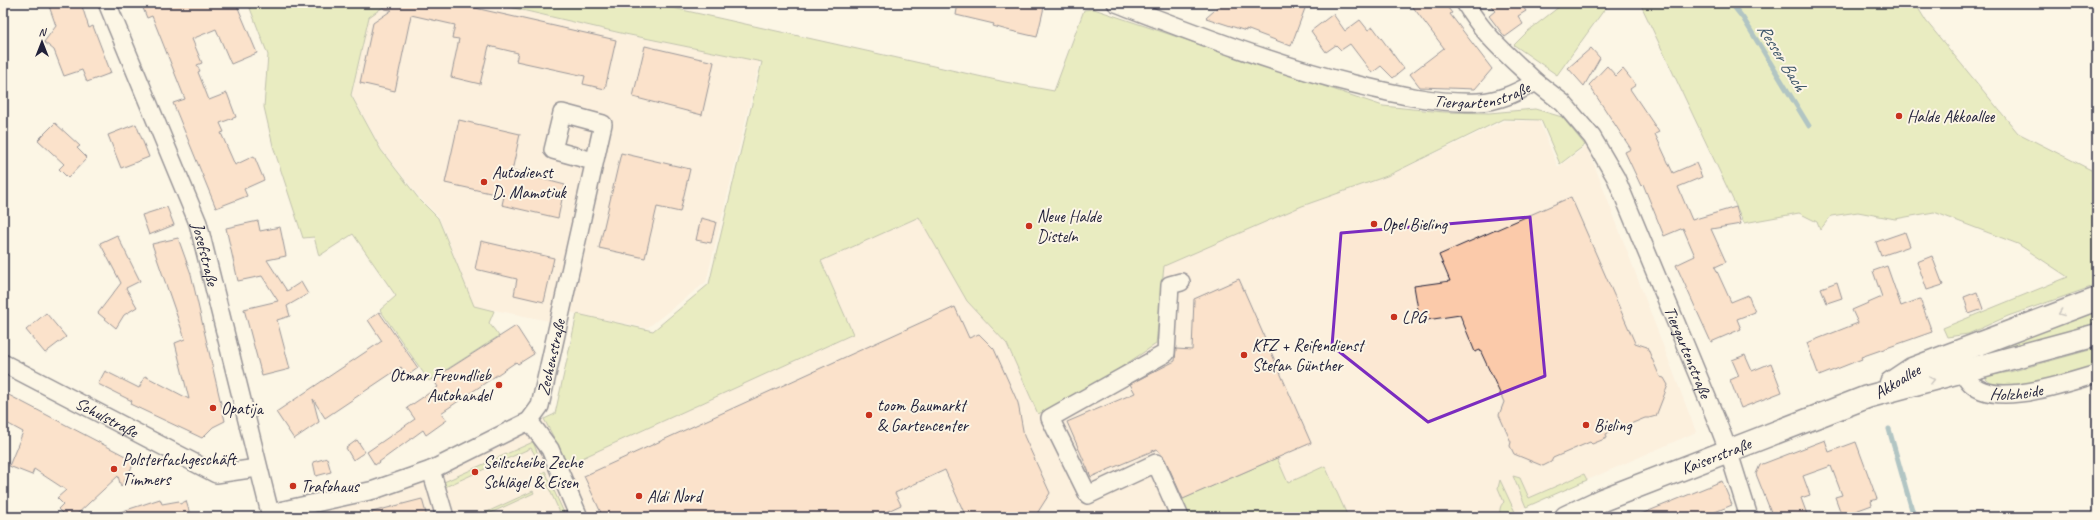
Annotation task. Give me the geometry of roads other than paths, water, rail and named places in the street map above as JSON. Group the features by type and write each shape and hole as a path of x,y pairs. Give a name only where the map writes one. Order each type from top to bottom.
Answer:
{"main road":[{"name":"Akkoallee","path":"1868,397 1960,362 2097,298"},
{"name":"Akkoallee","path":"1960,362 2097,335"},
{"name":"Kaiserstraße","path":"1566,517 1595,510 1728,450 1868,397"}],"street":[{"name":"Josefstraße","path":"107,3 198,223 257,468 270,515"},
{"name":"Tiergartenstraße","path":"1116,3 1260,56 1324,77 1404,97 1480,102 1508,97 1536,82 1563,103 1592,137 1616,178 1728,450 1749,517"},
{"path":"1465,3 1476,22 1496,45 1536,82"},
{"name":"Zechenstraße","path":"270,515 374,490 431,470 529,421 540,406 593,161"},
{"path":"1180,517 1156,463 1088,495 1050,418 1166,353 1170,285 1181,282"},
{"name":"Holzheide","path":"1960,362 1969,381 1980,388 1996,393 2015,394 2097,374"},
{"name":"Schulstraße","path":"4,367 216,474 257,468"},
{"path":"529,421 550,449 579,517"},
{"path":"431,470 444,517"}],"waterway":[{"name":"Resser Bach","path":"1731,3 1743,18 1809,126"},
{"name":"Resser Bach","path":"1889,429 1914,517"}],"place":[{"name":"Halde Akkoallee","path":"1899,116"},
{"name":"Autodienst D. Mamotiuk","path":"484,182"},
{"name":"Opel Bieling","path":"1374,224"},
{"name":"Neue Halde Disteln","path":"1029,226"},
{"name":"LPG","path":"1394,317"},
{"name":"KFZ + Reifendienst Stefan Günther","path":"1244,355"},
{"name":"Otmar Freundlieb Autohandel","path":"499,385"},
{"name":"Opatija","path":"213,408"},
{"name":"toom Baumarkt & Gartencenter","path":"869,415"},
{"name":"Bieling","path":"1586,425"},
{"name":"Polsterfachgeschäft Timmers","path":"114,469"},
{"name":"Seilscheibe Zeche Schlägel & Eisen","path":"475,472"},
{"name":"Trafohaus","path":"293,486"},
{"name":"Aldi Nord","path":"639,496"}]}
